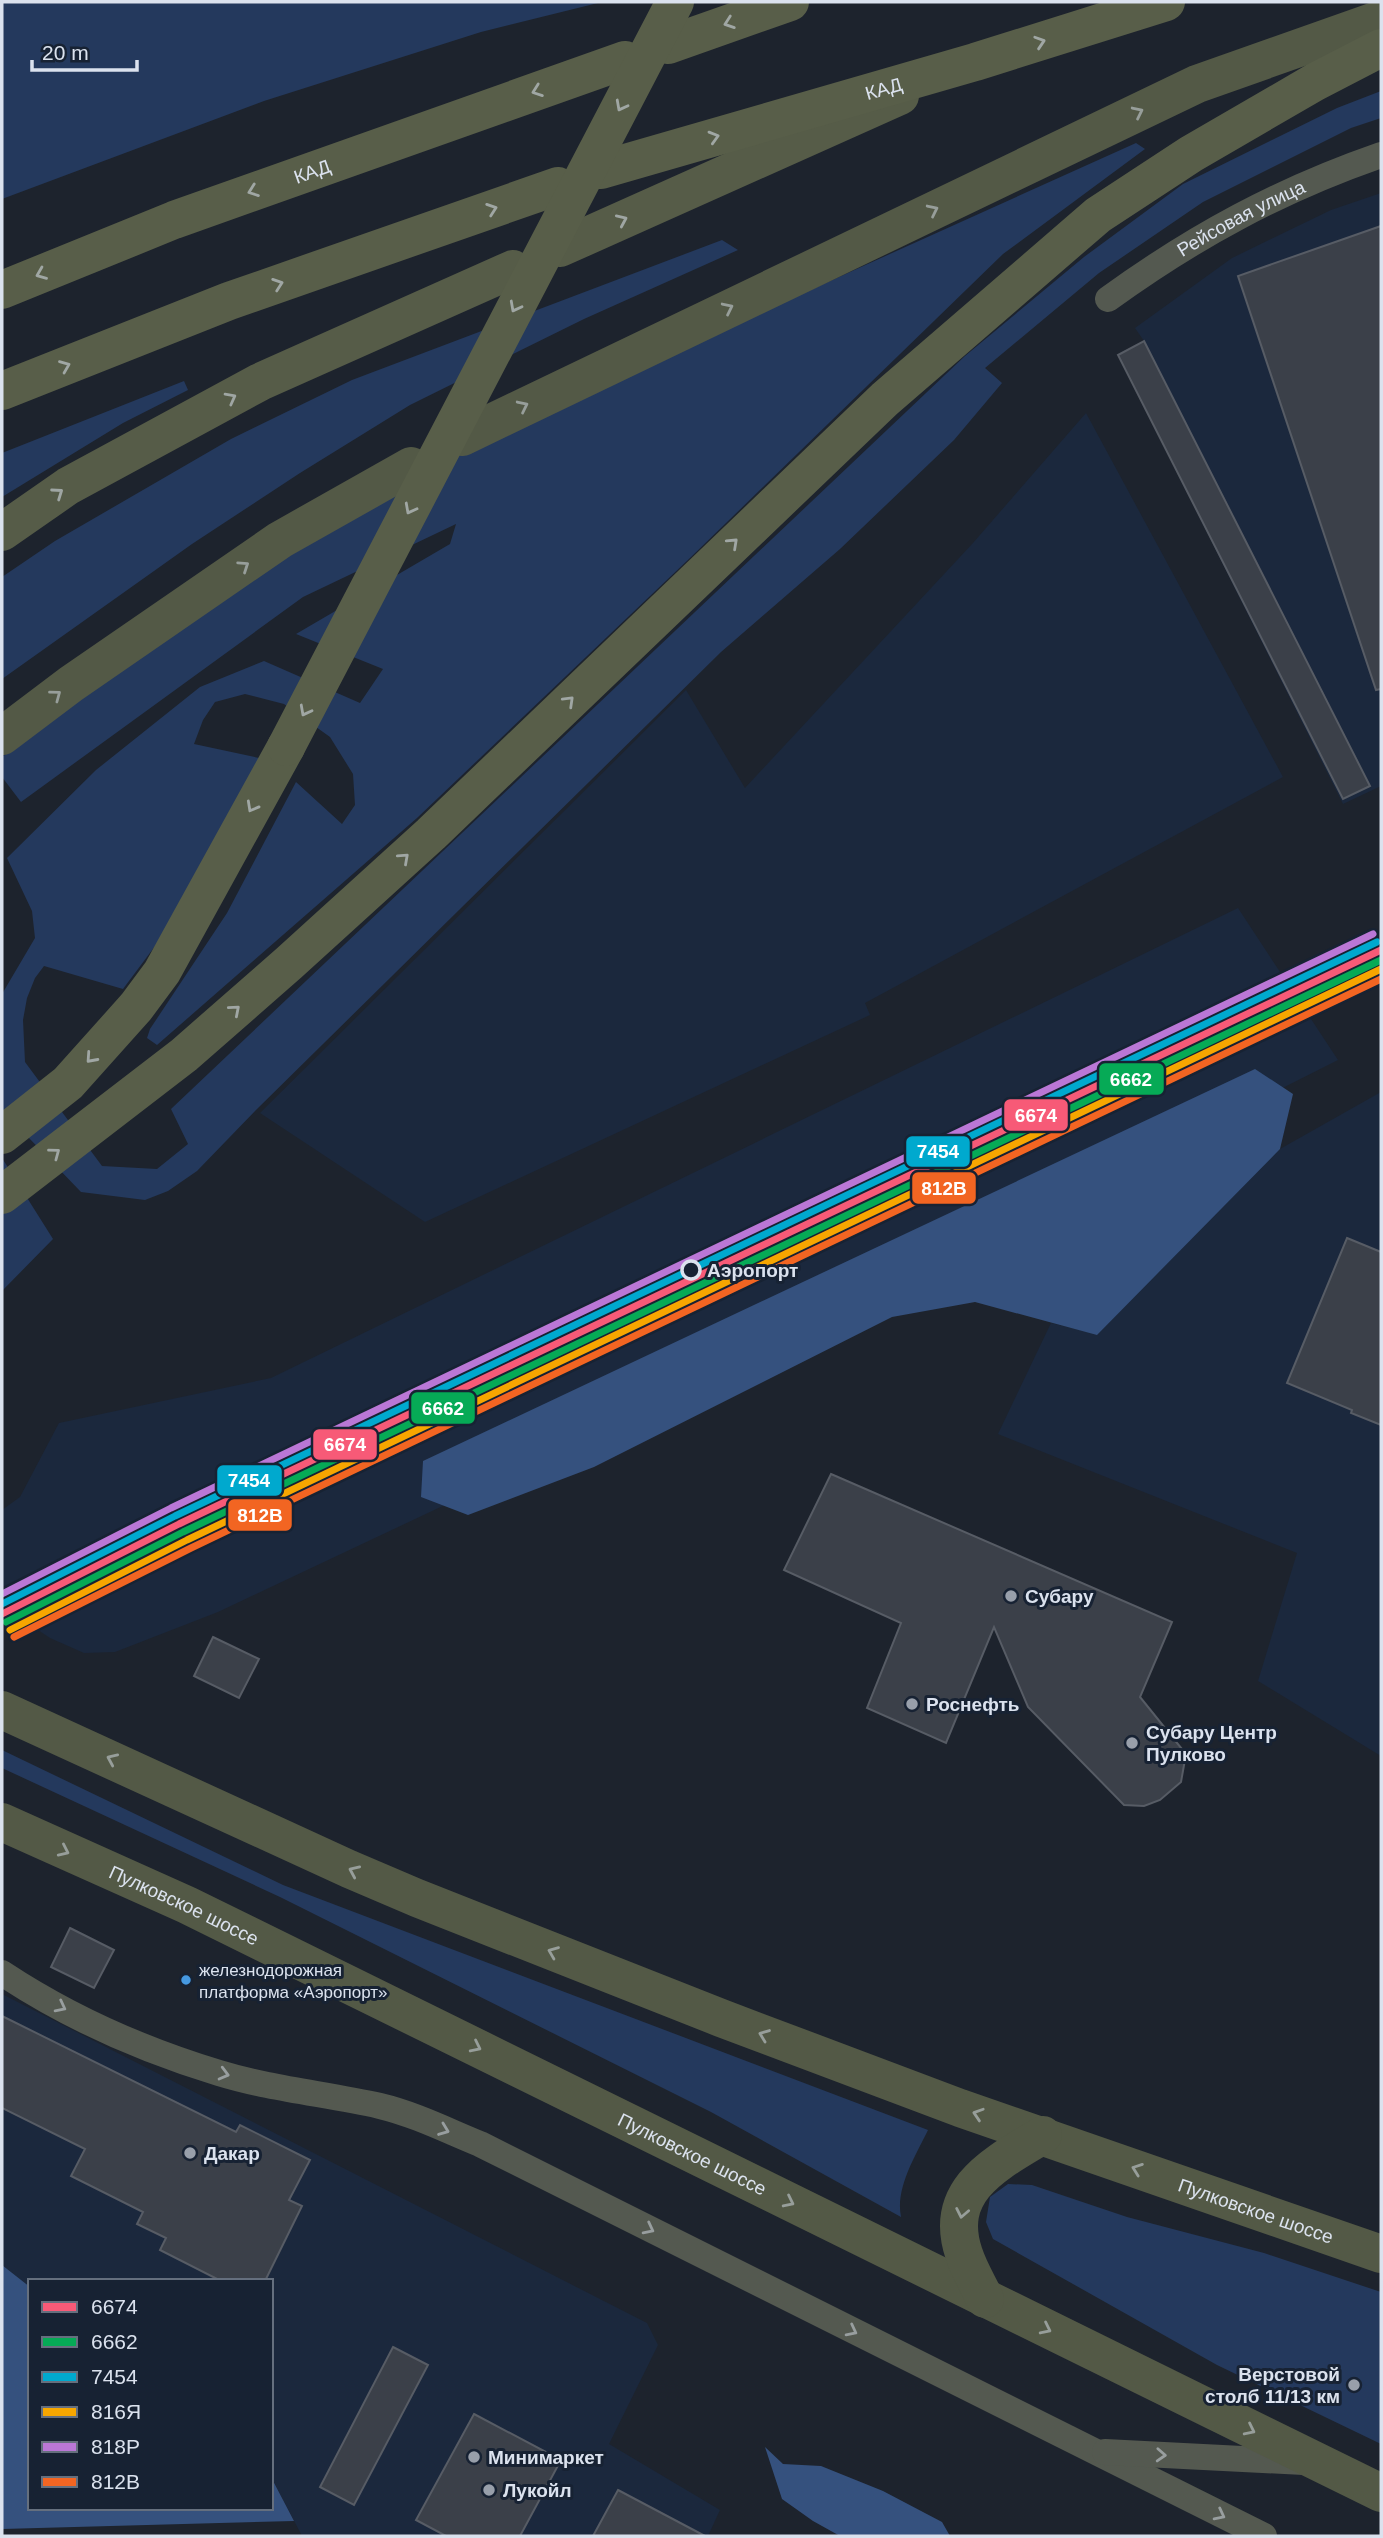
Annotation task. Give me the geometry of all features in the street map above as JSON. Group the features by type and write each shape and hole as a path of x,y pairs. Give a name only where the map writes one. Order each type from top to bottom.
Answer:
{"highway":[{"path":"2,1135 68,1083 136,1007 162,972 286,747 675,2"},
{"path":"668,45 790,2"},
{"name":"КАД","path":"601,170 975,62 1166,2"},
{"path":"2,1195 184,1055 431,834 885,399 1098,215 1191,154 1315,82 1381,48"},
{"name":"КАД","path":"2,290 186,215 625,60"},
{"path":"560,248 975,62"},
{"path":"2,391 229,302 558,186"},
{"path":"2,532 68,486 249,388 513,269"}],"main road":[{"path":"462,437 1197,84 1381,19"},
{"path":"2,736 71,684 280,540 411,466"},
{"name":"Пулковское шоссе","path":"2,1710 417,1898 734,2023 960,2108 1381,2254"},
{"name":"Пулковское шоссе","path":"2,1822 187,1905 1381,2493"},
{"path":"985,2299 963,2253 960,2223 965,2197 978,2178 1043,2135"}],"street":[{"name":"Рейсовая улица","path":"1108,299 1162,260 1221,224 1344,168 1381,155"},
{"path":"2,1973 26,1989 107,2030 160,2052 220,2073 383,2107 480,2144 1264,2536"},
{"path":"1093,2451 1317,2463"}],"shaded area":[{"path":"2,2 602,2 481,32 264,101 2,199"},
{"path":"1381,91 1381,118 1351,128 1203,202 1099,273 985,368 1002,383 954,440 840,549 721,652 197,1171 168,1191 145,1200 81,1192 2,1110 2,994 35,938 32,911 7,858 96,770 200,687 264,661 360,703 383,669 296,634 450,544 456,524 303,597 21,802 2,777 2,757 159,639 335,521 524,419 1136,143 1145,149 1003,254 417,818 157,1045 147,1038 150,1029 227,913 296,782 342,824 355,805 353,774 330,737 284,704 245,694 215,702 203,720 194,744 259,758 176,918 123,989 44,966 35,978 27,998 23,1020 25,1062 102,1166 157,1169 188,1144 171,1109 965,356 1084,257 1183,184 1337,108"},
{"path":"1381,193 1381,786 1343,804 1118,355 1144,341 1135,328 1232,258 1331,210"},
{"path":"722,240 738,250 584,319 410,405 192,544 2,679 2,577 55,541 231,439 352,380"},
{"path":"184,381 188,390 123,423 2,497 2,453"},
{"path":"1086,413 1283,777 865,1003 870,1015 425,1222 260,1113 686,690 745,788 973,543"},
{"path":"1238,908 1338,1060 608,1428 218,1612 115,1652 84,1653 50,1638 2,1606 2,1510 20,1497 59,1423 271,1378"},
{"path":"1255,1069 1293,1094 1280,1149 1097,1335 975,1302 892,1317 594,1467 468,1515 421,1497 423,1461"},
{"path":"1381,1092 1381,1756 1258,1681 1297,1553 998,1434 1051,1323 1097,1334 1280,1149"},
{"path":"2,1158 53,1239 2,1291"},
{"path":"2,1750 283,1885 928,2130 904,2183 901,2217 711,2112 280,1897 2,1768"},
{"path":"2,1994 647,2323 658,2345 609,2444 720,2510 708,2536 302,2536 273,2481 273,2279 28,2279 28,2285 2,2265"},
{"path":"1008,2184 1032,2185 1127,2217 1264,2253 1381,2292 1381,2444 1217,2365 993,2239 986,2222 990,2197"},
{"path":"2,2265 28,2285 28,2510 273,2510 273,2481 294,2521 2,2529"},
{"path":"765,2447 783,2464 821,2466 883,2491 942,2522 950,2536 840,2536 782,2499"}],"building":[{"path":"1381,226 1381,689 1376,690 1238,276"},
{"path":"1144,341 1370,786 1343,799 1118,355"},
{"path":"1347,1238 1381,1252 1381,1425 1287,1383"},
{"path":"831,1474 1172,1622 1140,1697 1186,1754 1181,1782 1160,1800 1144,1806 1124,1805 1028,1707 994,1627 946,1743 867,1708 901,1623 784,1570"},
{"path":"213,1637 259,1659 239,1698 194,1676"},
{"path":"70,1928 114,1950 94,1988 51,1967"},
{"name":"Дакар","path":"2,2016 236,2132 240,2125 310,2160 289,2200 302,2206 266,2279 217,2279 160,2250 166,2238 137,2224 143,2212 71,2176 85,2149 2,2108"},
{"path":"393,2347 428,2365 354,2505 320,2487"},
{"name":"Лукойл","path":"474,2414 561,2460 520,2536 446,2536 416,2520"},
{"path":"618,2490 705,2536 593,2536"}],"transit line":[{"name":"818Р","path":"2,1594 171,1508 1373,934"},
{"name":"7454","path":"2,1604 175,1516 1377,942"},
{"name":"6674","path":"2,1614 179,1524 1381,950"},
{"name":"6662","path":"6,1622 183,1532 1381,960"},
{"name":"816Я","path":"10,1630 187,1540 1381,969"},
{"name":"812В","path":"14,1637 191,1548 1381,979"}],"place":[{"name":"Аэропорт","path":"691,1270"},
{"name":"Субару","path":"1011,1596"},
{"name":"Роснефть","path":"912,1704"},
{"name":"Субару Центр Пулково","path":"1132,1743"},
{"name":"железнодорожная платформа «Аэропорт»","path":"186,1980"},
{"name":"Дакар","path":"190,2153"},
{"name":"Верстовой столб 11/13 км","path":"1354,2385"},
{"name":"Минимаркет","path":"474,2457"},
{"name":"Лукойл","path":"489,2490"}]}
